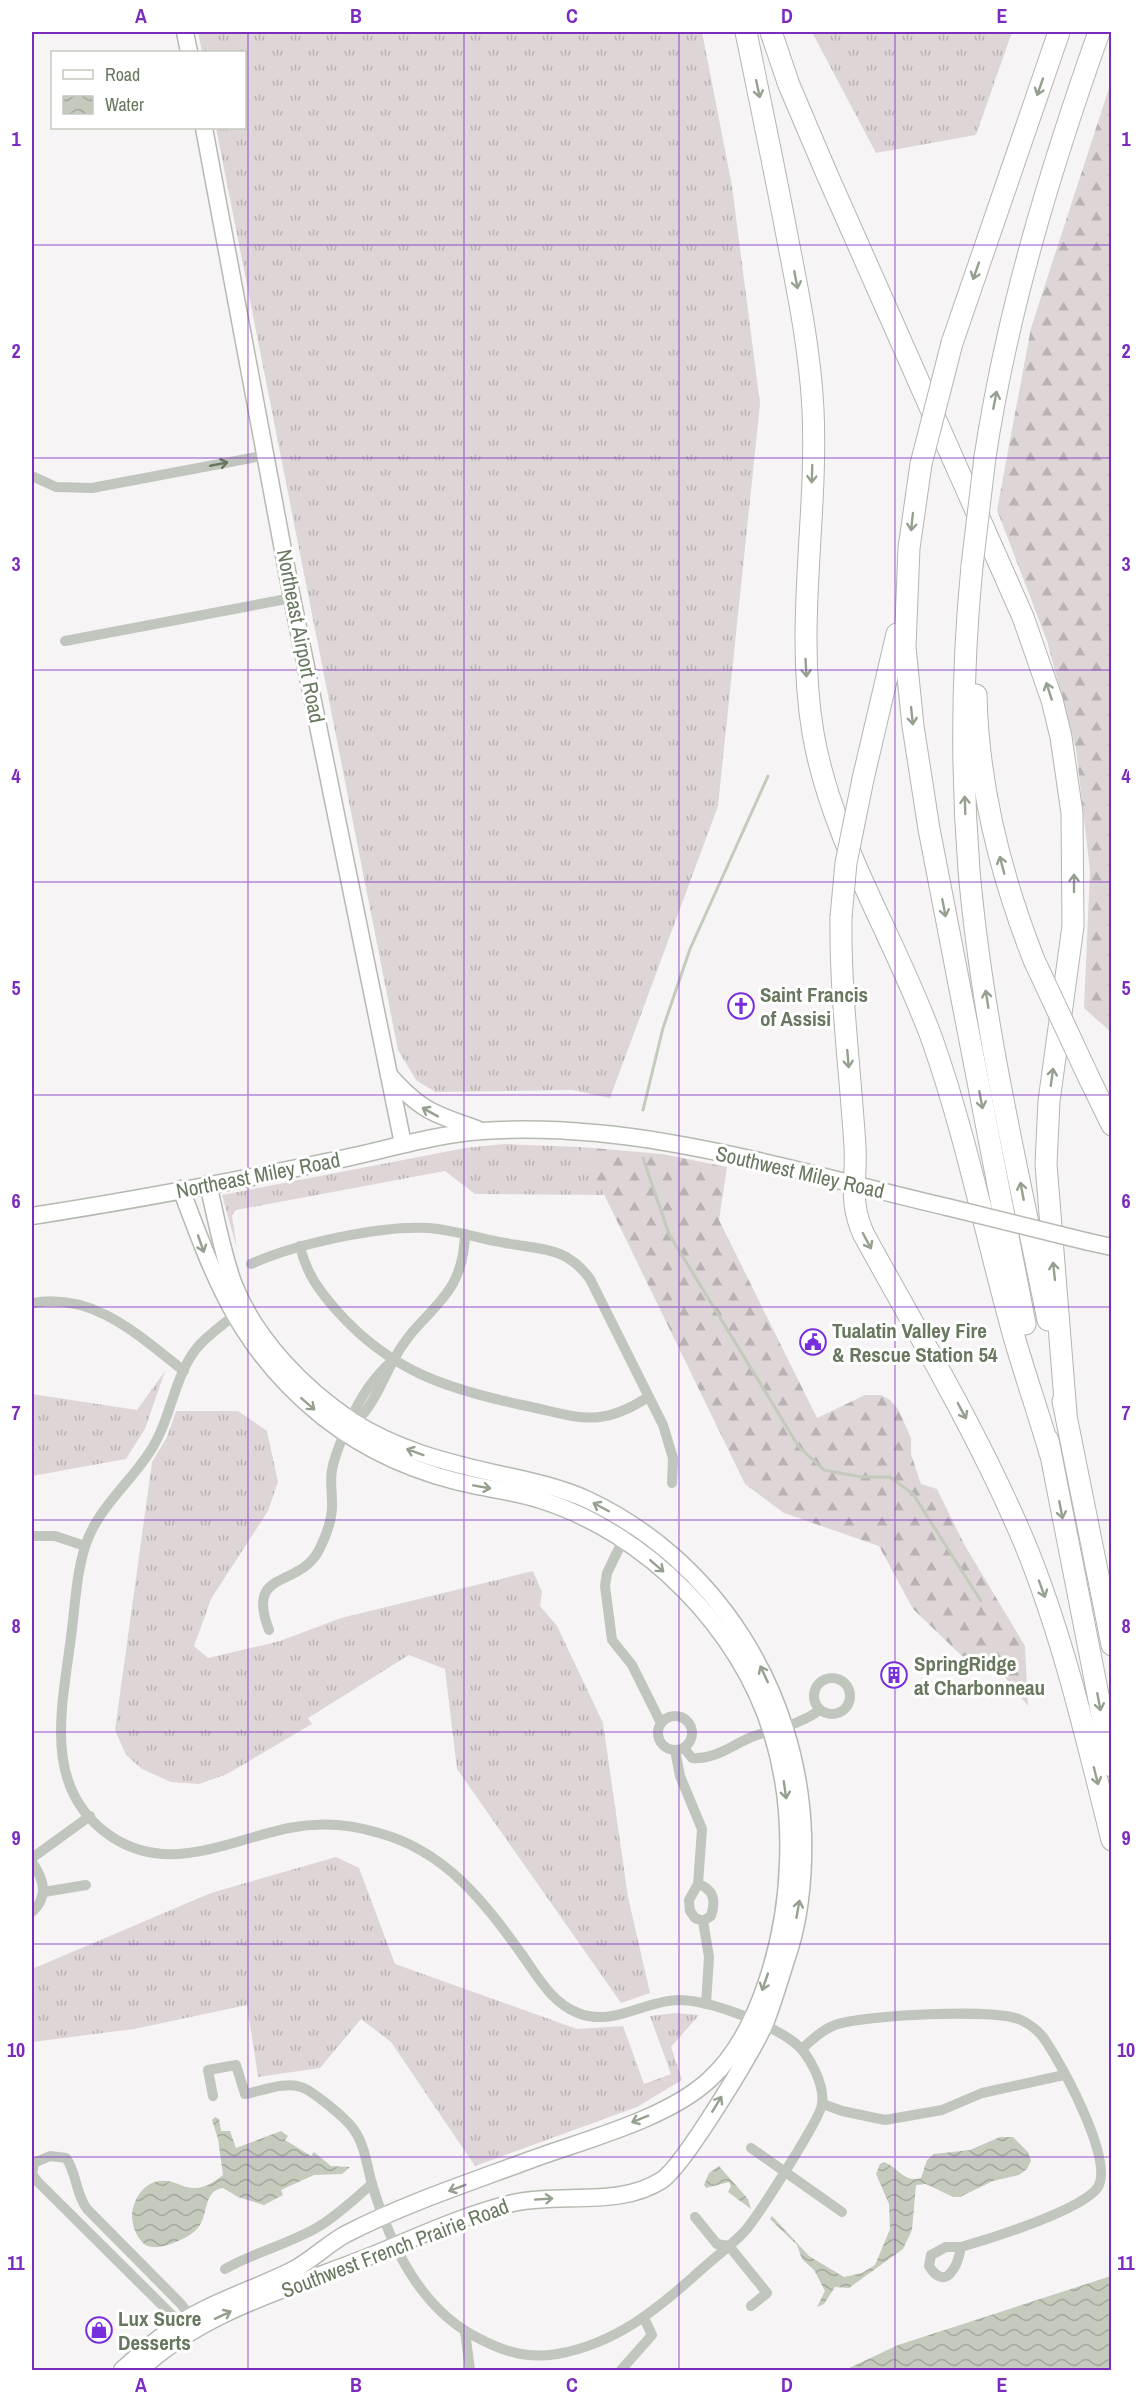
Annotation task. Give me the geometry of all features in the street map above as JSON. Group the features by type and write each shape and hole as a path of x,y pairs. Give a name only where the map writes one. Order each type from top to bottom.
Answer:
{"highway":[{"path":"746,32 779,194 808,355 813,448 805,653 817,754 835,816 916,998 945,1075 1015,1340 1050,1453"},
{"path":"771,32 789,85 826,172 1023,617 1052,700 1061,737 1072,813 1074,897 1069,963 1048,1101 1046,1164 1066,1413"},
{"path":"1059,32 952,343 921,464 913,511 905,647 921,789 1112,1766"},
{"path":"1099,32 1076,97 1008,337 985,457 964,634 964,769 969,861 976,931 995,1050 1112,1645"},
{"path":"1044,206 1087,101 1111,32"},
{"path":"907,584 846,863 841,917 842,993 855,1149 854,1209 864,1235 962,1412 1026,1546 1063,1653 1112,1840"},
{"path":"969,599 976,636 978,721 988,805 1007,883 1034,960 1112,1125"}],"street":[{"path":"185,32 189,51"},
{"name":"Northeast Airport Road","path":"204,129 292,598 403,1144"},
{"path":"32,476 56,487 81,489 267,455"},
{"path":"65,641 292,598"},
{"path":"388,1074 412,1100 434,1115 484,1131"},
{"name":"Southwest Miley Road","path":"484,1131 555,1132 644,1139 741,1158 1112,1247"},
{"name":"Northeast Miley Road","path":"32,1216 324,1163 435,1137 484,1131"},
{"name":"Southwest French Prairie Road","path":"208,1184 239,1312"},
{"name":"Southwest French Prairie Road","path":"181,1189 214,1277 239,1312 260,1354 279,1377 390,1458 424,1472 525,1496 559,1507 594,1522 622,1540 658,1567 694,1600 721,1635 779,1730"},
{"path":"251,1264 300,1246 404,1228 428,1228 545,1248 561,1253 577,1264 590,1279 648,1397 670,1446 674,1469 672,1483"},
{"path":"269,1630 261,1603 265,1592 278,1580 306,1568 315,1557 328,1529 333,1504 331,1472 355,1410 380,1372 393,1361 417,1327 442,1300 458,1278 464,1256 465,1234"},
{"path":"300,1246 308,1273 326,1300 347,1322 393,1361 450,1388 586,1418 619,1414 648,1397"},
{"path":"32,1304 61,1301 94,1308 127,1327 184,1371"},
{"path":"213,2096 208,2070 233,2065 237,2067 245,2094 288,2085 304,2088 350,2124 356,2132 372,2184 396,2245 408,2269 433,2305 465,2331 507,2351 533,2356 550,2355 599,2342 645,2318 729,2246 758,2215 815,2122 823,2104 816,2076 802,2049 758,2023 706,2004 686,2001 662,2002 604,2018 587,2016 569,2009 546,1988 467,1885 437,1859 398,1838 347,1826 313,1825 280,1830 200,1853 165,1854 130,1846 113,1838 90,1816 67,1778 59,1743 85,1545 109,1503 156,1443 169,1415 184,1371 202,1342 239,1312"},
{"name":"Southwest French Prairie Road","path":"140,2370 169,2346 188,2323 246,2305 396,2245 512,2203 537,2199 622,2195 646,2189 663,2179 683,2158 758,2023 793,1937 803,1861 799,1779 779,1730 758,1660 728,1614 679,1561 631,1525 584,1498 537,1483 416,1453 348,1426"},
{"path":"631,1525 607,1573 605,1586 612,1640 637,1672 661,1723 659,1737 663,1744 679,1749 692,1758 708,1757 754,1736 779,1730 820,1710"},
{"path":"32,1536 64,1537 85,1545"},
{"path":"661,1723 669,1717 677,1716 689,1723 692,1737 679,1749 680,1776 702,1829 698,1884 689,1900 690,1911 695,1918 703,1921"},
{"path":"32,1912 44,1892 43,1880 32,1860 90,1816"},
{"path":"44,1892 86,1884"},
{"path":"698,1884 705,1886 712,1894 715,1905 711,1916 703,1921"},
{"path":"703,1921 709,1968 706,2004"},
{"path":"802,2049 820,2033 843,2023 935,2014 1003,2016 1021,2020 1037,2031 1064,2075 1091,2132 1101,2166 1098,2187 1084,2200 1006,2234 961,2247"},
{"name":"Southwest French Prairie Road","path":"122,2370 188,2323 288,2272 345,2235 384,2216 597,2136 682,2101 713,2077 758,2023"},
{"path":"823,2104 842,2111 885,2120 942,2110 982,2093 1064,2075"},
{"path":"751,2148 842,2212"},
{"path":"50,2156 66,2158 72,2166 80,2199 87,2209 188,2323 38,2182 32,2174 34,2163 50,2156"},
{"path":"225,2269 247,2257 317,2228 339,2213 372,2184"},
{"path":"695,2217 717,2244 729,2246 767,2293 750,2306"},
{"path":"621,2370 652,2335 645,2318"},
{"path":"465,2331 470,2370"}],"green space":[{"path":"198,32 702,32 732,186 760,404 718,806 610,1098 572,1090 435,1092 416,1080 398,1050 216,129 246,129 246,51 202,51"},
{"path":"812,32 1012,32 976,135 876,153"},
{"path":"1111,82 1111,1032 1084,1008 1090,871 1076,749 1047,641 997,510 1031,328"},
{"path":"504,1144 581,1147 605,1195 475,1194 445,1171 236,1210 232,1216 237,1249 222,1195 465,1148"},
{"path":"581,1147 662,1154 727,1167 719,1220 817,1418 865,1395 881,1395 890,1400 898,1409 911,1438 911,1454 921,1484 937,1489 964,1544 1025,1646 1028,1706 1004,1676 962,1656 913,1609 879,1546 784,1513 745,1484"},
{"path":"165,1371 145,1429 126,1459 32,1476 32,1394 137,1410"},
{"path":"176,1411 238,1411 267,1431 278,1482 268,1511 211,1599 194,1646 208,1658 280,1641 341,1618 533,1571 542,1592 540,1606 557,1626 603,1723 628,1897 650,1993 621,2003 457,1769 445,1669 409,1655 308,1718 312,1724 227,1774 199,1784 171,1782 142,1769 126,1755 115,1730 152,1462 167,1437"},
{"path":"336,1857 359,1868 395,1964 577,2029 623,2026 644,2084 671,2074 650,2016 675,2013 699,2015 671,2047 682,2080 637,2107 475,2166 391,2042 361,2019 320,2068 258,2077 247,2005 134,2029 32,2042 32,1969 211,1893"}],"water":[{"path":"215,2117 219,2119 221,2131 230,2131 236,2148 281,2131 288,2136 285,2140 311,2156 314,2152 331,2166 350,2167 342,2174 314,2175 281,2190 283,2195 264,2205 238,2197 223,2188 216,2190 208,2200 200,2226 190,2235 162,2246 144,2244 135,2231 132,2215 136,2200 144,2188 164,2181 198,2188 223,2175 218,2139 212,2120"},
{"path":"1000,2137 1013,2137 1028,2152 1031,2161 1027,2169 1019,2175 993,2181 960,2197 953,2197 926,2184 916,2185 912,2230 903,2249 849,2288 835,2287 824,2304 817,2307 825,2291 814,2270 802,2259 797,2245 770,2219 772,2216 809,2256 844,2277 862,2273 875,2265 890,2229 889,2204 876,2174 880,2164 884,2162 906,2177 921,2178 927,2160 934,2154 970,2150"},
{"path":"719,2166 748,2199 751,2209 728,2192 731,2186 729,2182 706,2188 704,2185 709,2173"},
{"path":"1111,2276 1111,2370 845,2370 898,2345"}],"waterway":[{"path":"643,1110 663,1028 690,949 768,776"},
{"path":"643,1158 669,1234 799,1447 824,1470 861,1477 890,1477 913,1494 981,1601"}],"place":[{"name":"Saint Francis of Assisi","path":"741,1006"},
{"name":"Tualatin Valley Fire & Rescue Station 54","path":"813,1342"},
{"name":"SpringRidge at Charbonneau","path":"894,1675"},
{"name":"Lux Sucre Desserts","path":"99,2330"}]}
